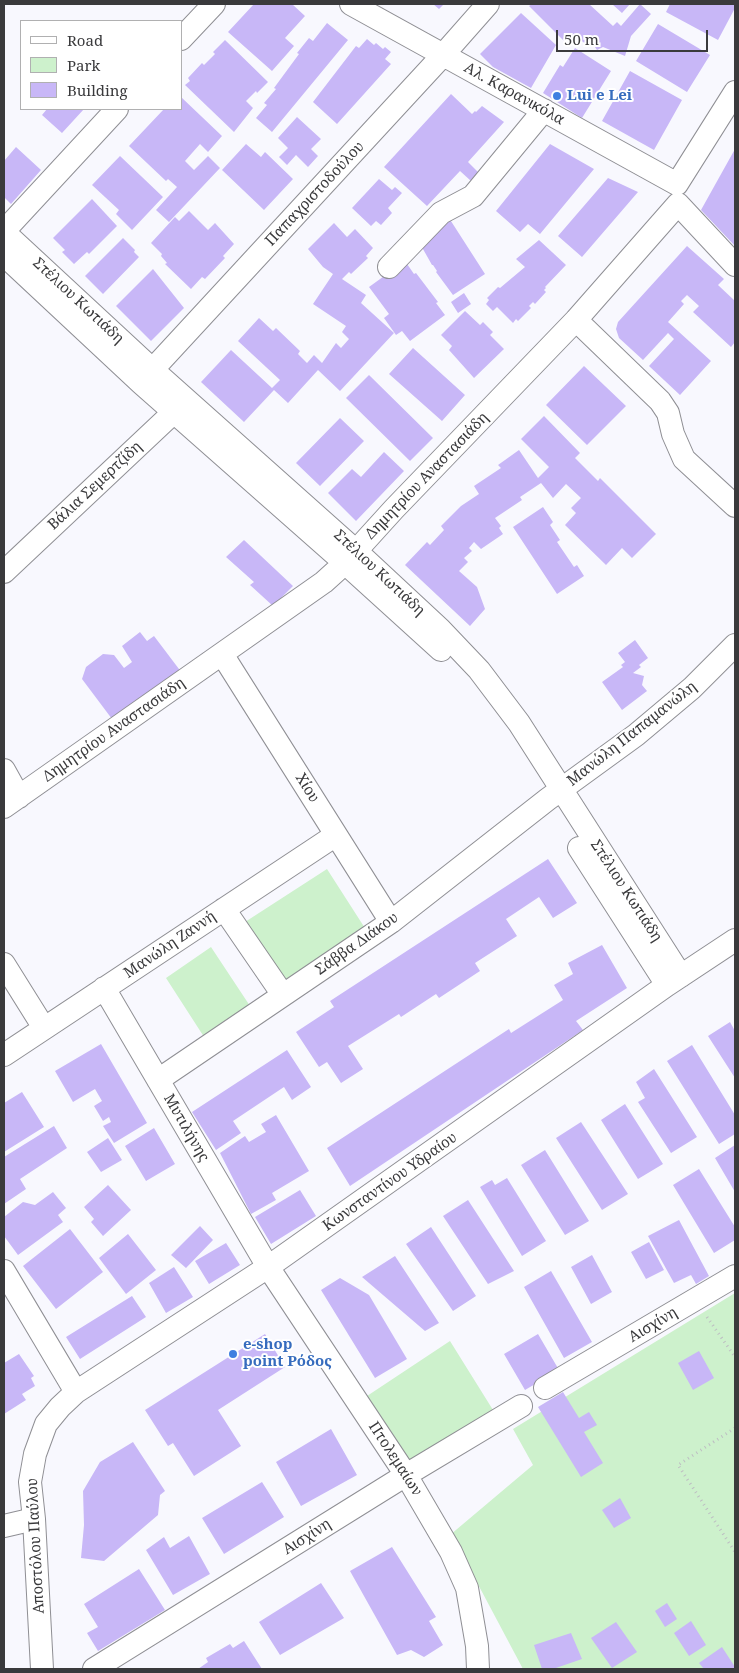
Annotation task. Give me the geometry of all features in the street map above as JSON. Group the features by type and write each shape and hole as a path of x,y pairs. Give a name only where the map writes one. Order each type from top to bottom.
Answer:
{"street":[{"path":"182,38 214,4"},
{"name":"Αλ. Καρανικόλα","path":"351,4 544,110 678,194 735,265"},
{"name":"Παπαχριστοδούλου","path":"147,376 488,4"},
{"name":"Δημητρίου Αναστασιάδη","path":"12,802 306,595 350,557 576,320 678,194 735,92"},
{"path":"4,232 116,110"},
{"path":"389,267 441,213 473,196 544,110"},
{"name":"Στέλιου Κωτιάδη","path":"4,232 147,376"},
{"name":"Στέλιου Κωτιάδη","path":"4,255 147,376 350,557 448,657 468,679 555,795 674,981"},
{"path":"576,320 660,401 668,413 672,434 684,459 735,506"},
{"name":"Βάλια Σεμερτζίδη","path":"4,572 179,405"},
{"name":"Μανώλη Παπαμανώλη","path":"555,795 692,688 735,645"},
{"name":"Χίου","path":"222,654 391,922"},
{"path":"4,770 12,802"},
{"name":"Σάββα Διάκου","path":"158,1080 391,922 555,795"},
{"name":"Μανώλη Ζαννή","path":"4,1055 336,835"},
{"path":"224,909 283,995"},
{"name":"Κωνσταντίνου Υδραίου","path":"46,1424 76,1392 268,1267 735,940"},
{"path":"4,964 44,1028"},
{"name":"Μυτιλήνης","path":"104,988 268,1267"},
{"name":"Πτολεμαίων","path":"268,1267 406,1475 451,1552 467,1588 477,1646 478,1669"},
{"path":"4,1271 10,1294 76,1392"},
{"name":"Αισχίνη","path":"545,1388 735,1276"},
{"name":"Αισχίνη","path":"94,1669 406,1475 522,1406"},
{"name":"Αποστόλου Παύλου","path":"42,1669 34,1519 30,1482 35,1454 46,1424"},
{"path":"4,1526 34,1519"}],"path":[{"path":"695,1300 735,1357"},
{"path":"735,1428 678,1465 735,1552"}],"green space":[{"path":"327,869 370,936 289,989 245,922"},
{"path":"211,947 252,1009 206,1040 166,978"},
{"path":"735,1293 735,1669 523,1669 450,1535 533,1465 513,1429"},
{"path":"450,1341 493,1410 405,1467 367,1396"}],"building":[{"path":"254,4 292,4 305,16 285,38 294,46 272,71 228,32"},
{"path":"433,4 444,4 439,9"},
{"path":"532,4 589,4 613,26 617,22 621,26 640,4 651,14 631,36 625,56 603,47 597,50 591,41 586,45 577,36 568,45 529,6"},
{"path":"612,4 630,4 622,13"},
{"path":"670,4 735,4 735,8 718,40 666,12"},
{"path":"521,13 556,45 531,88 493,67 480,54"},
{"path":"327,23 348,40 272,132 256,118 267,105 264,103 276,89 274,88 299,54 297,53 309,38 313,41"},
{"path":"658,24 710,55 687,92 636,61"},
{"path":"367,39 374,45 376,43 383,49 385,47 391,52 385,59 391,64 337,124 313,102 356,46 359,48"},
{"path":"225,40 268,82 246,101 253,108 234,132 185,85 190,81 188,78 202,63 204,65 215,54 213,52"},
{"path":"575,48 611,71 582,118 543,93 560,65 563,67"},
{"path":"630,71 682,100 654,150 602,121"},
{"path":"451,94 472,114 482,106 504,122 468,162 479,173 471,181 460,171 427,206 384,167"},
{"path":"182,98 222,136 208,152 200,144 185,161 194,170 208,156 220,168 169,222 156,210 177,187 168,179 166,181 129,146 163,110 182,110"},
{"path":"46,110 83,110 62,133 42,115"},
{"path":"297,117 321,139 311,149 318,156 308,167 296,155 287,165 279,157 288,148 278,138"},
{"path":"246,144 261,157 265,152 293,179 264,210 222,170"},
{"path":"550,144 594,169 540,234 528,224 520,232 496,211"},
{"path":"16,147 41,170 11,204 4,197 4,161"},
{"path":"735,149 735,246 701,210"},
{"path":"120,156 163,197 132,230 116,214 119,210 92,185"},
{"path":"608,178 638,192 582,257 558,236"},
{"path":"379,179 392,190 395,187 402,193 388,208 392,213 381,225 376,221 371,226 352,208"},
{"path":"92,199 117,226 89,254 87,252 74,264 62,252 65,250 53,238"},
{"path":"189,211 208,230 215,223 234,244 223,256 225,258 205,279 202,277 191,289 165,264 167,263 161,256 162,254 151,243 175,217 179,221"},
{"path":"449,218 485,274 453,295 436,272 419,242"},
{"path":"334,223 347,237 355,229 373,248 366,256 368,258 351,274 349,272 342,279 366,295 361,303 394,333 340,391 318,370 288,403 274,390 244,422 201,382 231,350 272,388 280,380 238,341 259,318 273,331 276,328 300,351 298,354 307,363 314,355 322,363 336,343 341,348 349,339 342,332 346,326 313,304 333,274 323,267 308,249"},
{"path":"123,238 139,257 103,294 85,276"},
{"path":"539,240 566,265 545,287 544,290 546,292 535,304 533,302 529,306 531,308 518,321 516,319 513,323 497,307 493,311 486,304 489,300 487,298 498,287 500,288 525,267 516,259"},
{"path":"687,246 724,279 718,285 735,301 735,342 731,347 693,312 699,306 687,295 681,301 684,304 668,322 711,361 680,395 649,366 674,339 668,333 643,360 619,338 616,329 618,322"},
{"path":"405,261 438,302 436,303 445,315 410,341 402,331 396,335 384,318 389,314 369,287"},
{"path":"153,269 184,308 151,341 116,306"},
{"path":"464,293 471,304 458,313 451,302"},
{"path":"465,311 480,325 483,322 493,332 490,335 504,349 474,378 449,350 452,346 441,335"},
{"path":"413,348 465,395 442,421 389,374"},
{"path":"584,366 626,406 587,445 546,405"},
{"path":"369,375 433,438 410,461 346,398"},
{"path":"544,416 580,453 575,458 598,481 600,478 656,534 632,558 622,548 606,565 565,525 576,513 571,508 581,498 566,484 553,498 541,483 520,497 522,500 495,518 501,526 499,528 503,534 481,549 474,542 469,548 472,551 464,558 468,562 459,571 477,587 485,609 470,626 405,565 427,542 430,545 444,530 441,526 461,506 479,494 474,486 501,468 498,465 519,450 538,478 549,467 521,439"},
{"path":"340,418 364,441 320,486 296,463"},
{"path":"384,452 404,471 356,521 328,493 352,469 361,477"},
{"path":"543,507 553,522 550,525 560,540 557,542 574,567 577,565 584,576 557,594 513,527"},
{"path":"244,540 293,586 273,606 250,585 254,582 226,557"},
{"path":"140,632 147,641 154,636 182,673 112,719 82,679 86,667 103,654 114,655 124,668 132,662 122,646"},
{"path":"635,640 648,658 633,673 644,676 642,685 647,691 622,710 602,682 623,667 621,665 625,662 618,653"},
{"path":"548,859 577,903 553,918 539,897 506,919 517,936 475,963 480,971 439,998 436,994 401,1017 399,1014 348,1046 363,1069 341,1083 327,1062 319,1067 296,1032 334,1007 330,1001"},
{"path":"602,945 627,988 576,1021 583,1030 350,1186 327,1148 509,1029 511,1033 563,1000 554,985 573,974 568,963"},
{"path":"730,1022 735,1031 735,1078 708,1036"},
{"path":"101,1044 147,1123 114,1143 103,1126 111,1122 109,1117 103,1121 94,1106 102,1101 95,1089 73,1102 55,1071"},
{"path":"692,1045 735,1115 735,1134 719,1144 667,1061"},
{"path":"287,1050 311,1087 292,1100 284,1087 233,1121 241,1133 216,1150 192,1112"},
{"path":"654,1069 697,1137 671,1153 638,1102 645,1098 636,1082"},
{"path":"22,1092 44,1127 4,1152 4,1103"},
{"path":"625,1104 663,1164 638,1179 601,1120"},
{"path":"276,1115 309,1171 272,1193 276,1200 251,1214 220,1153 245,1136 249,1142 266,1132 261,1124"},
{"path":"581,1122 628,1194 602,1210 556,1138"},
{"path":"54,1126 67,1148 20,1179 26,1189 4,1204 4,1157"},
{"path":"154,1128 175,1164 146,1181 125,1146"},
{"path":"108,1138 122,1160 101,1172 87,1152"},
{"path":"735,1145 735,1192 715,1158"},
{"path":"545,1150 589,1221 565,1235 521,1165"},
{"path":"699,1169 735,1227 735,1240 714,1253 673,1185"},
{"path":"507,1178 546,1241 522,1256 480,1187 492,1180 495,1185"},
{"path":"108,1185 131,1210 103,1236 91,1222 94,1219 84,1207"},
{"path":"300,1190 316,1216 271,1244 255,1217"},
{"path":"53,1192 66,1208 58,1215 63,1222 18,1255 4,1236 4,1217 23,1202 35,1205"},
{"path":"468,1200 514,1271 488,1284 443,1216"},
{"path":"679,1220 709,1276 696,1284 691,1275 674,1283 648,1236"},
{"path":"200,1226 213,1240 186,1268 171,1255"},
{"path":"431,1227 476,1296 453,1311 406,1244"},
{"path":"70,1229 103,1272 56,1309 23,1266"},
{"path":"128,1234 156,1270 126,1294 99,1258"},
{"path":"649,1242 664,1270 646,1279 631,1252"},
{"path":"226,1243 240,1265 209,1284 195,1261"},
{"path":"592,1255 612,1292 591,1304 571,1267"},
{"path":"395,1256 439,1323 425,1331 362,1277"},
{"path":"174,1267 193,1297 166,1313 149,1283"},
{"path":"551,1271 592,1342 564,1358 524,1287"},
{"path":"340,1278 369,1295 407,1359 375,1378 321,1290"},
{"path":"132,1296 146,1317 80,1359 66,1337"},
{"path":"265,1334 285,1367 218,1410 241,1446 194,1476 173,1443 168,1446 145,1410"},
{"path":"538,1334 559,1370 525,1390 504,1354"},
{"path":"699,1351 714,1378 693,1390 678,1363"},
{"path":"19,1354 34,1376 31,1378 35,1386 22,1394 26,1400 4,1414 4,1363"},
{"path":"563,1392 579,1418 589,1412 597,1425 584,1432 603,1463 581,1477 538,1407"},
{"path":"331,1429 357,1475 301,1506 276,1462"},
{"path":"133,1442 165,1491 160,1495 158,1515 104,1561 81,1558 84,1525 83,1491 100,1462"},
{"path":"262,1482 284,1517 224,1554 202,1518"},
{"path":"620,1498 631,1518 614,1528 602,1510"},
{"path":"189,1536 210,1574 173,1595 146,1550 164,1537 170,1548"},
{"path":"392,1547 436,1617 429,1621 443,1645 424,1657 411,1650 397,1655 350,1571"},
{"path":"139,1569 165,1610 98,1651 87,1633 98,1627 84,1604"},
{"path":"321,1583 344,1618 280,1655 259,1622"},
{"path":"667,1603 677,1619 665,1627 655,1611"},
{"path":"691,1621 706,1645 689,1656 674,1633"},
{"path":"616,1622 637,1652 612,1668 591,1638"},
{"path":"571,1633 582,1659 553,1669 542,1669 534,1645"},
{"path":"244,1641 262,1669 198,1669 208,1662 206,1658 230,1644 233,1648"},
{"path":"722,1647 735,1669 704,1669 699,1663"}],"place":[{"name":"Lui e Lei","path":"557,96"},
{"name":"e-shop point Ρόδος","path":"233,1354"}]}
